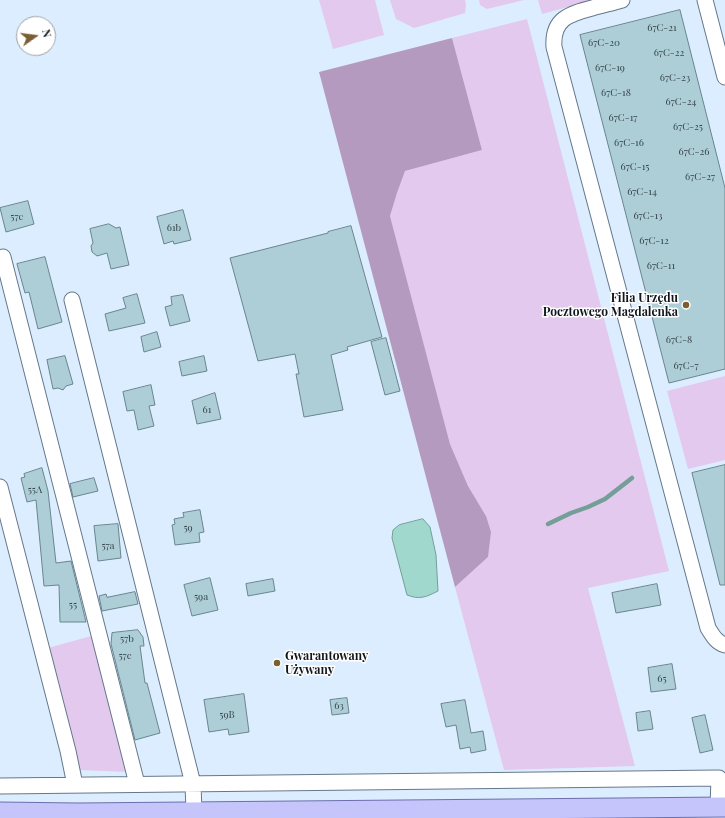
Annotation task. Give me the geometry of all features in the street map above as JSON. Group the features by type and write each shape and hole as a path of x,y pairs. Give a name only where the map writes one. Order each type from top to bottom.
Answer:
{"main road":[{"path":"0,812 78,813 721,807"}],"lane":[{"path":"622,0 575,12 566,17 556,28 553,37 554,46 708,628 714,639 725,645"},
{"path":"705,0 725,77"},
{"path":"3,257 137,784"},
{"path":"72,300 193,784 194,812"},
{"path":"0,487 66,743 74,785"},
{"path":"0,786 722,777 721,807"}],"shaded area":[{"path":"319,0 375,0 384,35 333,49"},
{"path":"390,0 465,0 466,5 465,13 414,28 396,19"},
{"path":"479,0 524,0 487,9 480,5"},
{"path":"538,0 594,0 542,14"},
{"path":"527,19 669,571 588,588 635,766 504,770 455,587 488,557 486,516 468,486 450,444 390,216 405,171 482,150 452,38"},
{"path":"452,38 482,150 405,171 390,216 450,444 468,486 486,516 491,532 488,557 455,587 319,72"},
{"path":"725,376 725,460 688,469 667,391"},
{"path":"423,519 430,527 436,555 438,591 419,598 407,595 392,538 393,530 399,525"},
{"path":"95,635 129,772 79,770 48,648"}],"building":[{"path":"680,10 725,188 725,369 669,383 580,35"},
{"path":"28,201 34,224 6,232 0,208"},
{"path":"183,210 191,240 174,244 173,241 164,244 157,217"},
{"path":"109,224 116,228 120,227 129,265 111,269 107,253 97,256 92,252 91,246 93,243 90,229"},
{"path":"351,226 382,337 347,347 348,350 331,355 343,410 304,417 296,374 299,374 295,354 258,361 230,258"},
{"path":"45,257 62,322 38,329 29,292 25,293 17,264"},
{"path":"137,294 145,323 109,331 105,314 126,308 123,298"},
{"path":"183,295 190,321 170,326 165,307 172,305 171,297"},
{"path":"157,332 161,347 144,352 141,337"},
{"path":"386,338 400,391 385,395 371,342"},
{"path":"65,356 73,384 66,386 63,390 58,388 53,389 47,360"},
{"path":"204,356 207,371 182,376 179,362"},
{"path":"151,385 155,405 149,406 154,426 138,430 134,410 127,411 123,392"},
{"path":"215,393 221,419 197,424 192,401"},
{"path":"725,465 725,585 720,585 692,473"},
{"path":"42,468 48,491 56,563 71,561 86,622 60,622 59,585 44,586 36,500 27,502 21,478 25,477 24,474"},
{"path":"94,478 98,491 73,497 70,484"},
{"path":"200,510 204,532 199,533 200,542 175,545 172,525 175,524 174,519 184,517 183,513"},
{"path":"118,524 121,558 98,561 94,526"},
{"path":"210,578 218,610 192,616 184,585"},
{"path":"273,579 275,591 248,596 246,584"},
{"path":"657,584 661,605 616,613 612,593"},
{"path":"135,592 138,604 102,611 99,596 106,594 107,597"},
{"path":"138,630 143,637 144,646 140,646 145,683 147,683 160,733 135,740 111,644 112,633"},
{"path":"672,664 676,689 651,692 648,668"},
{"path":"244,694 249,732 229,735 228,729 209,732 204,700"},
{"path":"347,698 349,713 332,715 330,700"},
{"path":"465,700 471,733 483,731 486,750 471,753 470,747 460,749 456,725 446,727 441,704"},
{"path":"650,711 653,729 638,731 636,713"},
{"path":"705,715 713,750 700,753 692,718"}],"waterway":[{"path":"548,524 605,499 632,478"}],"place":[{"name":"Filia Urzędu Pocztowego Magdalenka","path":"686,305"},
{"name":"Gwarantowany Używany","path":"277,663"}]}
